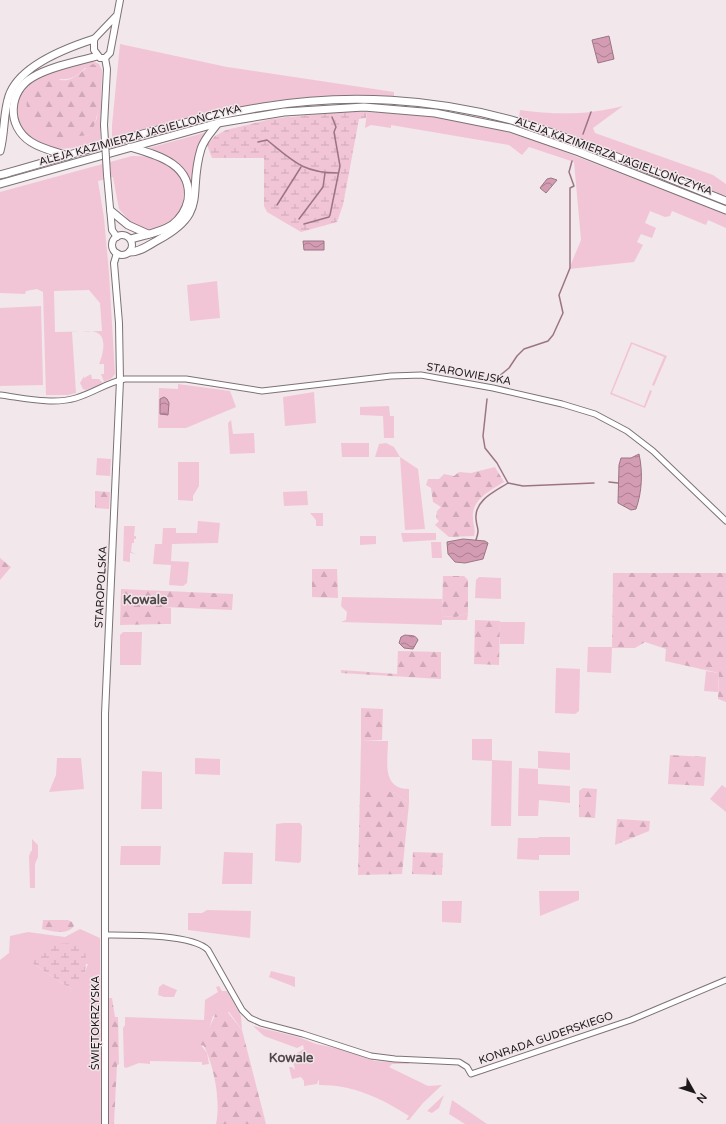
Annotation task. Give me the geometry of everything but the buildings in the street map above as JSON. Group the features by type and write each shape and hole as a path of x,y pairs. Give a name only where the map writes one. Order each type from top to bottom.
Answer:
{"highway":[{"path":"0,151 9,96 19,79 32,68 68,49 97,37"},
{"path":"68,156 38,146 24,136 15,123 13,112 15,98 22,86 36,75 97,56"},
{"name":"ALEJA KAZIMIERZA JAGIELLOŃCZYKA","path":"0,175 187,123 263,107 325,100 361,99 410,102 486,114 518,122 570,140 726,201"},
{"name":"ALEJA KAZIMIERZA JAGIELLOŃCZYKA","path":"0,184 218,123 284,112 341,107 390,108 455,116 534,136 726,210"},
{"path":"130,252 135,252 174,231 187,219 194,202 201,149 218,123"},
{"path":"130,147 167,159 180,171 188,186 187,202 181,216 167,228 131,240"},
{"path":"111,211 128,225 148,234"}],"main road":[{"path":"116,16 102,29 97,37 94,50 97,56 105,58 110,53 111,40 120,0"},
{"path":"97,37 106,35 111,40"},
{"name":"STAROPOLSKA","path":"105,58 107,69 104,125 112,230 116,237 112,245 117,253 114,263 119,323 120,380 106,691 106,923"},
{"path":"116,237 126,236 131,240 132,246 130,252 124,255 117,253"},
{"name":"ŚWIĘTOKRZYSKA","path":"105,1124 106,923"}],"street":[{"name":"STAROWIEJSKA","path":"120,380 186,379 255,391 270,391 373,377 421,375 454,380 524,395 583,410 612,422 627,431 653,451 726,521"},
{"path":"0,395 65,400 77,398 120,380"},
{"name":"KONRADA GUDERSKIEGO","path":"106,935 173,938 200,943 208,950 242,1010 250,1018 261,1023 296,1032 377,1058 459,1062 465,1065 471,1074 631,1020 726,980"}],"green space":[{"path":"120,44 227,67 394,92 394,96 321,96 252,105 183,120 112,139"},
{"path":"92,61 99,64 102,70 100,141 76,147 58,149 41,144 32,139 24,131 16,113 17,102 21,92 29,83 42,74","holes":["85,68 99,68 97,118 89,135 61,135 33,128 60,79 74,77"]},
{"path":"93,64 100,68 99,98 96,122 89,135 54,139 33,128 27,107 27,99 32,86 45,79 71,79"},
{"path":"623,106 593,128 595,133 713,175 726,184 726,196 571,135 519,117 520,110 546,113 585,113"},
{"path":"340,112 367,112 366,118 359,119 343,205 337,222 301,232 267,212 264,206 264,158 212,158 207,145 215,136 226,130 271,119"},
{"path":"367,112 425,115 481,124 536,141 726,214 726,228 708,220 706,225 672,211 670,216 665,217 650,211 645,223 656,228 652,238 641,234 637,242 643,245 634,262 569,269 581,240 574,162 529,147 522,155 509,145 391,125 391,128 371,125 365,128"},
{"path":"211,131 205,137 192,194 187,176 177,163 163,154 145,149"},
{"path":"132,156 159,160 175,170 183,186 183,202 176,217 163,227 146,229 126,220 127,218 119,209 113,177 98,181 104,218 109,273 115,374 112,378 104,382 101,374 104,374 104,364 99,364 103,351 102,337 91,331 102,331 100,303 89,290 54,291 55,332 81,331 72,332 76,393 68,395 46,395 43,292 37,289 26,291 25,294 0,293 0,192"},
{"path":"217,281 220,318 190,321 187,285"},
{"path":"41,306 43,385 0,386 0,308"},
{"path":"631,342 667,356 654,386 652,385 664,357 632,344 612,393 644,406 650,390 652,391 645,408 610,394"},
{"path":"91,374 92,379 99,379 103,383 86,390 83,389 80,383 84,376 84,378"},
{"path":"178,384 230,391 236,407 186,428 158,428 159,388 178,389"},
{"path":"314,392 316,423 285,426 283,397"},
{"path":"389,406 390,416 394,416 394,438 384,438 383,416 360,415 360,407"},
{"path":"231,420 233,434 254,433 255,453 230,454 228,423"},
{"path":"341,443 369,443 369,457 342,457"},
{"path":"386,443 394,447 400,457 375,457 379,444"},
{"path":"400,457 418,469 425,529 405,530"},
{"path":"97,458 111,459 110,476 96,475"},
{"path":"178,462 199,462 199,486 193,496 193,501 178,500"},
{"path":"495,467 504,482 483,496 475,506 473,512 475,531 474,536 449,537 435,525 439,521 436,518 437,511 441,507 433,502 431,488 426,485 428,479 439,479 444,474 454,476 459,472 471,473"},
{"path":"95,491 110,492 109,509 95,508"},
{"path":"307,491 308,505 284,506 283,492"},
{"path":"310,513 323,513 323,526 316,526 316,520"},
{"path":"198,521 220,523 218,543 172,544 171,561 189,562 187,583 183,586 169,585 171,565 153,564 155,544 162,544 163,528 176,528 176,533 197,533"},
{"path":"124,526 135,526 134,536 136,536 136,539 134,539 134,543 132,543 131,552 136,554 130,553 130,562 123,561"},
{"path":"401,533 436,533 436,540 403,542"},
{"path":"360,536 376,536 376,544 360,545"},
{"path":"431,542 441,542 442,558 432,558"},
{"path":"0,558 11,567 0,580"},
{"path":"312,569 337,569 338,598 312,597"},
{"path":"613,573 726,573 726,702 718,699 719,673 665,661 666,649 645,642 635,648 612,648"},
{"path":"443,576 464,576 468,580 468,613 456,617 442,616"},
{"path":"479,577 501,578 501,599 475,598 476,580"},
{"path":"121,589 233,594 232,610 164,607 164,624 120,625"},
{"path":"342,597 442,599 442,616 456,617 468,613 467,620 442,620 442,625 341,622 346,620 347,612 341,606"},
{"path":"164,607 171,608 171,624 164,624"},
{"path":"475,620 500,621 499,665 474,664"},
{"path":"500,622 525,622 524,644 500,644"},
{"path":"123,632 142,632 141,665 120,665 120,635"},
{"path":"588,647 612,647 611,673 587,672"},
{"path":"398,651 441,652 441,679 341,673 341,670 397,674"},
{"path":"556,668 580,669 579,711 575,714 555,713"},
{"path":"706,671 719,673 718,692 704,691"},
{"path":"361,708 383,709 382,740 361,741"},
{"path":"472,739 492,739 492,760 512,761 511,826 491,826 492,761 472,760"},
{"path":"361,741 388,741 387,765 390,779 400,788 409,789 409,803 393,792 360,792"},
{"path":"538,751 570,753 570,770 538,768"},
{"path":"670,755 706,757 704,786 668,784"},
{"path":"57,758 81,758 84,789 49,792 56,775"},
{"path":"195,758 220,759 220,775 195,774"},
{"path":"519,768 538,769 538,784 570,786 570,803 539,800 538,816 518,816"},
{"path":"142,771 162,772 162,809 141,809"},
{"path":"722,785 726,788 726,812 710,799"},
{"path":"583,788 597,789 595,818 579,817 579,791"},
{"path":"360,792 393,792 409,803 402,874 358,875"},
{"path":"617,819 650,821 649,831 615,845"},
{"path":"300,823 302,826 301,861 299,863 275,861 276,824"},
{"path":"570,837 570,855 539,855 539,860 517,859 518,838"},
{"path":"32,839 38,845 38,857 35,864 35,888 30,888 29,856 32,851"},
{"path":"121,846 161,846 160,865 120,865"},
{"path":"224,852 253,853 252,884 222,884"},
{"path":"413,852 443,853 442,875 412,874"},
{"path":"539,891 579,891 579,900 540,916"},
{"path":"442,901 462,901 461,923 442,922"},
{"path":"207,910 251,911 250,938 188,930 188,913 202,913"},
{"path":"43,920 68,920 72,922 74,926 63,932 51,931 42,929"},
{"path":"80,929 100,938 101,1124 0,1124 0,960 9,953 10,936 28,932 65,937","holes":["32,963 88,964 81,982 71,989"]},
{"path":"76,943 85,950 86,967 83,979 76,987 71,989 32,963 51,944"},
{"path":"271,971 295,977 295,987 269,977"},
{"path":"163,984 177,990 174,997 164,997 158,995 159,987"},
{"path":"219,986 222,991 227,991 241,1016 242,1030 229,1012 213,1016 208,1032 201,1045 207,1053 209,1064 202,1065 202,1062 150,1061 150,1064 139,1063 126,1068 124,1067 123,1028 125,1025 125,1017 204,1020 205,1000 218,992 216,987"},
{"path":"109,998 112,998 115,1017 118,1017 119,1064 117,1065 114,1124 108,1124"},
{"path":"226,1010 242,1030 266,1124 216,1124 218,1105 214,1074 204,1046 198,1044 197,1041 204,1039 217,1011"},
{"path":"253,1026 298,1037 316,1044 340,1049 375,1061 409,1063 392,1064 389,1067 428,1086 442,1085 423,1103 409,1120 406,1120 409,1116 377,1098 355,1090 344,1087 319,1085 319,1079 317,1084 304,1086 304,1081 301,1077 292,1079 289,1067 292,1067 295,1070 293,1061 297,1053 304,1049 303,1045 297,1048 264,1036"},
{"path":"444,1095 439,1108 432,1113 427,1111"},
{"path":"452,1100 487,1124 465,1124 449,1114"}],"water":[{"path":"609,36 614,59 598,63 592,40"},
{"path":"551,178 557,180 546,193 540,188 547,179"},
{"path":"303,241 324,241 324,250 304,250"},
{"path":"164,397 169,403 168,415 160,414 160,399"},
{"path":"639,454 641,489 636,509 631,510 618,503 619,465 621,458 631,458"},
{"path":"463,539 485,541 488,543 483,559 465,563 455,562 448,554 447,542"},
{"path":"405,635 414,636 417,638 418,640 413,649 404,648 399,643 401,637"}],"waterway":[{"path":"583,134 591,112"},
{"path":"304,224 329,217 330,215 340,166 334,132 336,127 332,117"},
{"path":"258,142 267,140 292,160 307,168 316,171 338,173"},
{"path":"492,382 509,368 524,349 548,341 553,335 563,313 559,295 570,268 570,188 574,186 569,172 572,161"},
{"path":"277,205 301,167"},
{"path":"299,219 323,187 325,173"},
{"path":"487,399 483,436 485,448 497,463 508,483"},
{"path":"609,482 618,483"},
{"path":"476,540 478,531 476,512 478,506 492,493 508,483 523,486 594,483"}],"district":[{"name":"Kowale","path":"145,600"},
{"name":"Kowale","path":"291,1058"}]}
